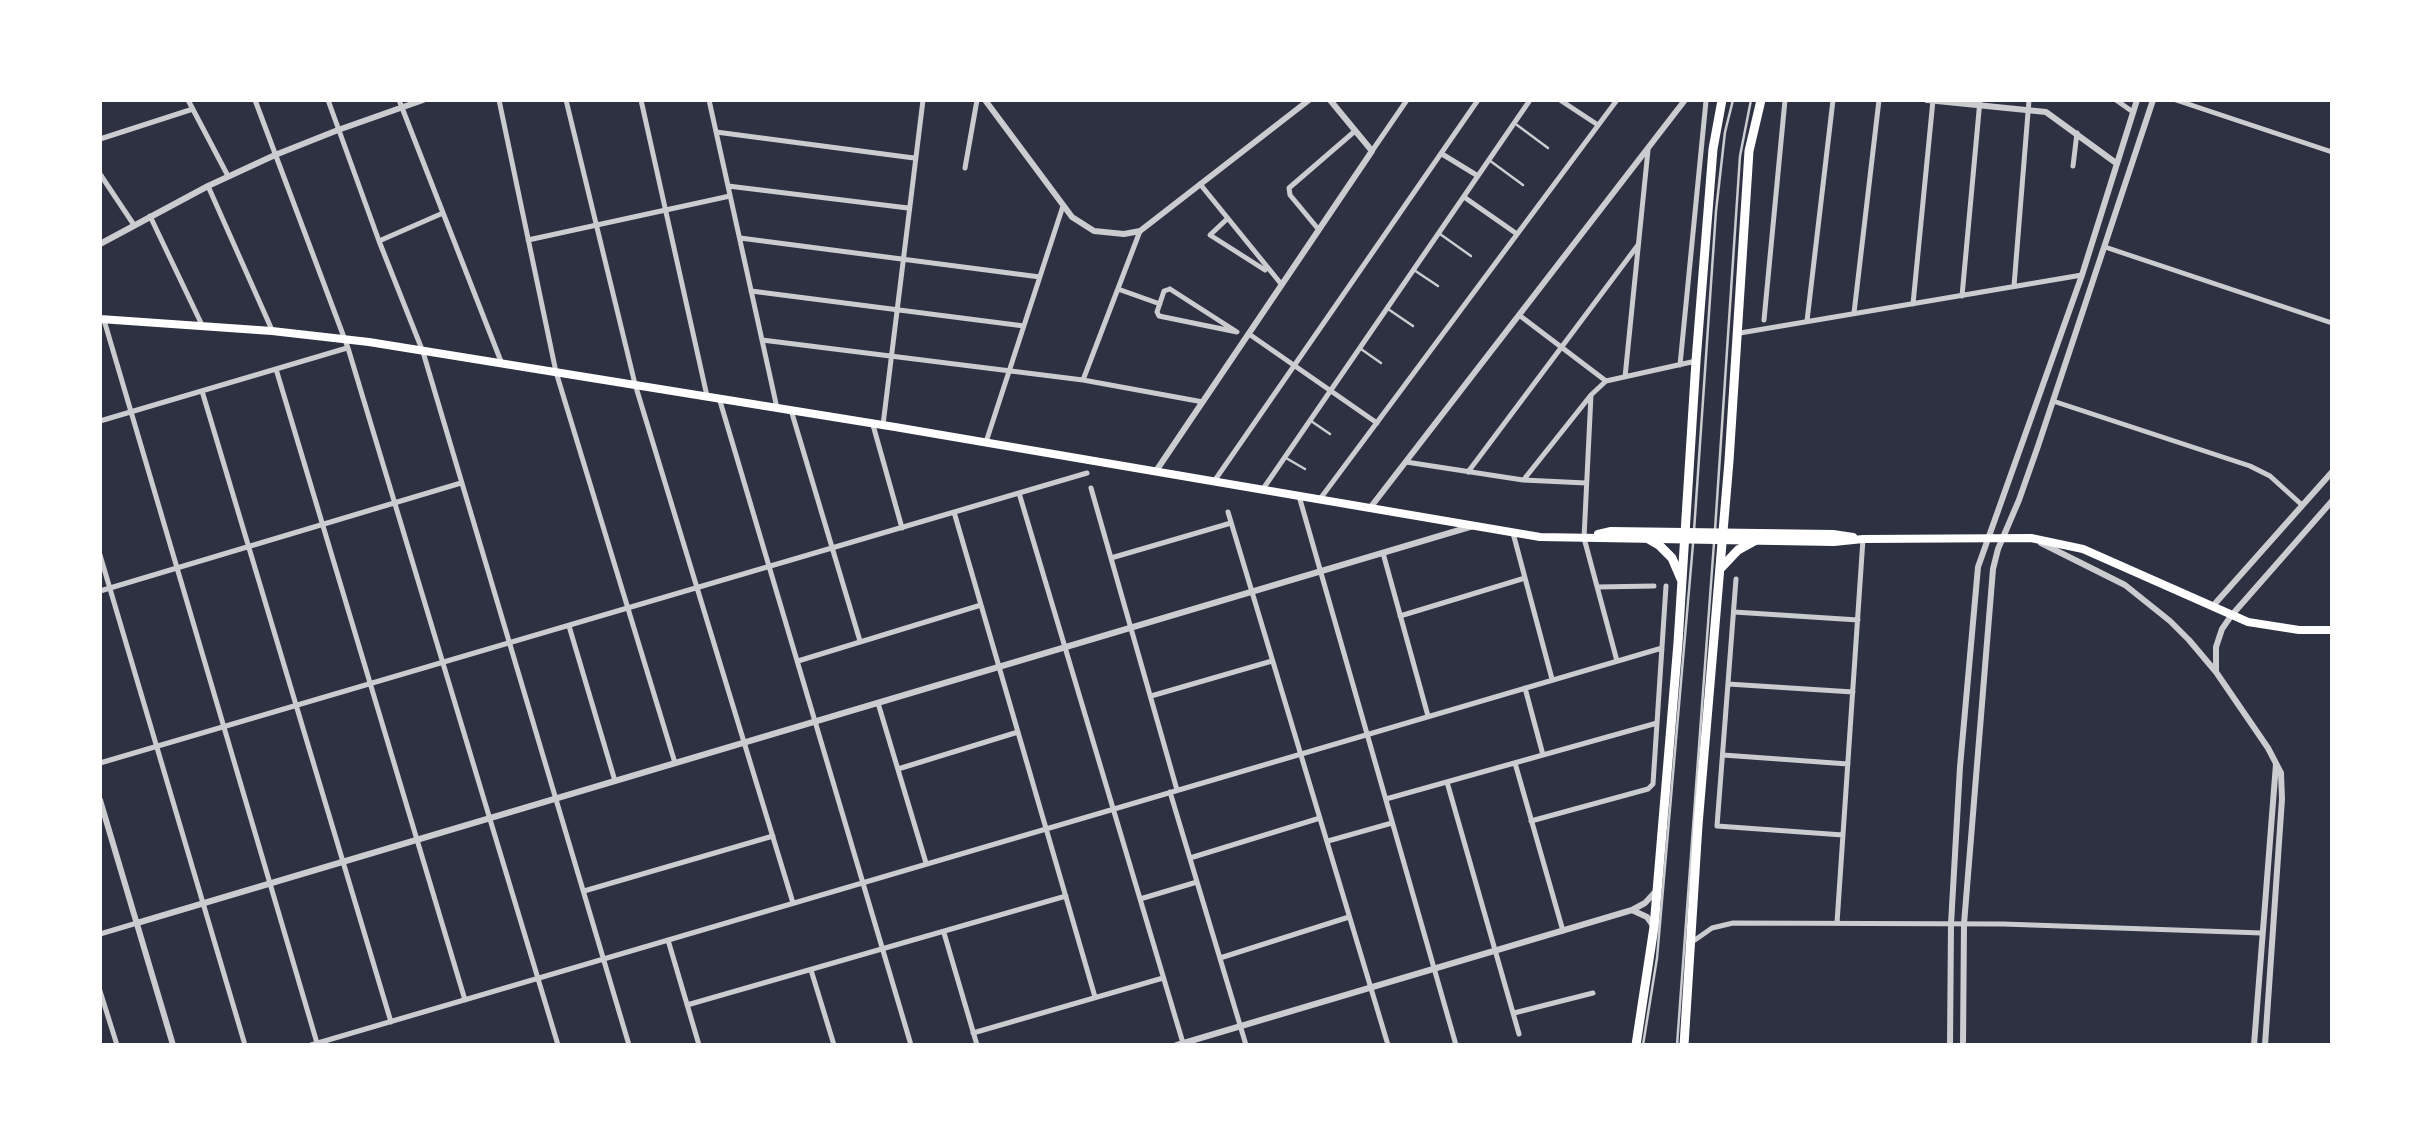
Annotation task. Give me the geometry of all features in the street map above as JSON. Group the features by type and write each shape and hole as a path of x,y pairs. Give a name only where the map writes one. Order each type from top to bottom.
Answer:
{"main road":[{"path":"1640,1045 1689,536 1696,361 1713,149 1722,100"},
{"path":"1684,1045 1719,570 1718,536 1750,151 1761,100"},
{"path":"102,320 272,330 346,344 424,352 1552,538 1834,534 1863,538 2031,538 2099,555 2230,616 2256,624 2332,630"},
{"path":"1584,538 1611,531 1689,536"},
{"path":"1718,536 1834,542 1863,538"},
{"path":"1646,538 1672,558 1682,581"},
{"path":"1719,570 1730,556 1756,540"}],"street":[{"path":"188,100 228,176"},
{"path":"255,100 346,344 558,1045"},
{"path":"328,100 424,352 630,1045"},
{"path":"100,244 274,155 400,103 423,100"},
{"path":"499,100 556,372 675,763"},
{"path":"566,100 635,384 792,903"},
{"path":"641,100 707,396"},
{"path":"709,100 776,408"},
{"path":"902,528 878,424 891,358 923,100"},
{"path":"965,168 977,100"},
{"path":"985,100 1072,218 1094,231 1109,234 1140,231"},
{"path":"1083,380 1140,231 1309,100"},
{"path":"1330,100 1372,152"},
{"path":"1156,472 1407,100"},
{"path":"1213,481 1478,100"},
{"path":"1263,490 1530,100"},
{"path":"1560,100 1598,125"},
{"path":"1320,500 1617,100"},
{"path":"1370,508 1685,100"},
{"path":"1764,320 1785,100"},
{"path":"1807,321 1833,100"},
{"path":"1854,314 1878,100"},
{"path":"1913,304 1931,100 1980,102 2050,113 2116,162"},
{"path":"2014,287 2029,100"},
{"path":"2116,100 2133,112"},
{"path":"1950,1045 1950,924 1978,567 2082,275 2137,100"},
{"path":"1964,1045 1964,924 1995,559 2054,401 2153,100"},
{"path":"2176,100 2332,152"},
{"path":"1680,365 1706,101"},
{"path":"1962,296 1980,102"},
{"path":"400,103 502,364"},
{"path":"100,139 193,108"},
{"path":"1319,230 1289,188 1355,130"},
{"path":"716,132 914,158"},
{"path":"2074,166 2077,133"},
{"path":"1624,377 1648,147"},
{"path":"1441,154 1478,176"},
{"path":"100,174 134,224"},
{"path":"1200,184 1282,286"},
{"path":"208,186 272,330"},
{"path":"728,186 908,208"},
{"path":"527,240 730,196"},
{"path":"1464,197 1518,234"},
{"path":"986,442 1063,206"},
{"path":"380,240 442,213"},
{"path":"150,216 202,325"},
{"path":"1228,218 1210,235 1272,274"},
{"path":"740,238 1040,277"},
{"path":"1468,472 1638,245"},
{"path":"2105,247 2332,323"},
{"path":"1736,333 2082,275"},
{"path":"1118,289 1160,304"},
{"path":"1170,289 1237,332 1160,316 1160,304 1164,291 1170,289"},
{"path":"751,291 1024,326"},
{"path":"1519,315 1606,381"},
{"path":"102,320 314,1044 1662,648"},
{"path":"1249,334 1377,424"},
{"path":"762,340 1083,380 1203,402"},
{"path":"100,420 276,369 346,344"},
{"path":"1523,480 1606,381 1696,361"},
{"path":"276,369 466,1000"},
{"path":"202,391 391,1022"},
{"path":"1591,396 1584,538 1618,660"},
{"path":"720,398 911,1045"},
{"path":"2054,401 2250,466 2270,476 2302,506"},
{"path":"791,410 860,641"},
{"path":"1406,462 1523,480 1586,482"},
{"path":"2212,607 2332,472"},
{"path":"100,763 1087,474"},
{"path":"100,591 462,482"},
{"path":"1091,488 1150,696 1190,858 1246,1045"},
{"path":"1019,494 1181,1044 1632,910 1657,890"},
{"path":"1298,496 1456,1045"},
{"path":"2216,672 2216,647 2230,616 2332,501"},
{"path":"954,512 1095,998"},
{"path":"1228,512 1388,1045"},
{"path":"1111,558 1231,523"},
{"path":"100,934 1474,526"},
{"path":"1512,532 1552,680"},
{"path":"1837,922 1863,538"},
{"path":"2031,538 2125,585 2148,601 2190,640 2216,672 2276,762 2283,784 2265,1045"},
{"path":"1383,553 1428,716"},
{"path":"100,554 244,1045"},
{"path":"1400,616 1525,578"},
{"path":"1736,579 1717,826 1843,835"},
{"path":"1598,588 1654,586"},
{"path":"1531,821 1652,786 1666,586"},
{"path":"798,662 981,606"},
{"path":"1734,612 1858,620"},
{"path":"569,626 615,781"},
{"path":"1150,696 1272,661"},
{"path":"1728,684 1853,692"},
{"path":"1525,688 1544,755"},
{"path":"878,703 926,864"},
{"path":"1386,799 1657,723"},
{"path":"898,769 1018,732"},
{"path":"1723,755 1848,764"},
{"path":"2254,1045 2276,762"},
{"path":"1515,763 1563,931"},
{"path":"1447,782 1519,1034"},
{"path":"100,800 173,1045"},
{"path":"1190,858 1320,818"},
{"path":"1326,842 1392,822"},
{"path":"584,891 772,836"},
{"path":"1140,899 1197,882"},
{"path":"687,1005 1066,896"},
{"path":"1632,910 1647,917 1654,927"},
{"path":"1220,958 1349,918"},
{"path":"1690,944 1705,931 1733,923 1964,924 2262,933"},
{"path":"944,932 977,1045"},
{"path":"668,940 699,1045"},
{"path":"810,970 834,1045"},
{"path":"973,1033 1164,978"},
{"path":"100,991 117,1045"},
{"path":"1513,1013 1593,993"}],"lane":[{"path":"1640,1045 1659,939 1716,212 1724,132 1733,100"},
{"path":"1677,1045 1718,536 1740,156 1751,100"},
{"path":"1514,123 1548,148"},
{"path":"1489,160 1523,186"},
{"path":"1438,234 1471,256"},
{"path":"1414,269 1438,286"},
{"path":"1387,308 1413,326"},
{"path":"1360,348 1381,363"},
{"path":"1310,420 1330,434"},
{"path":"1285,457 1306,469"}]}
